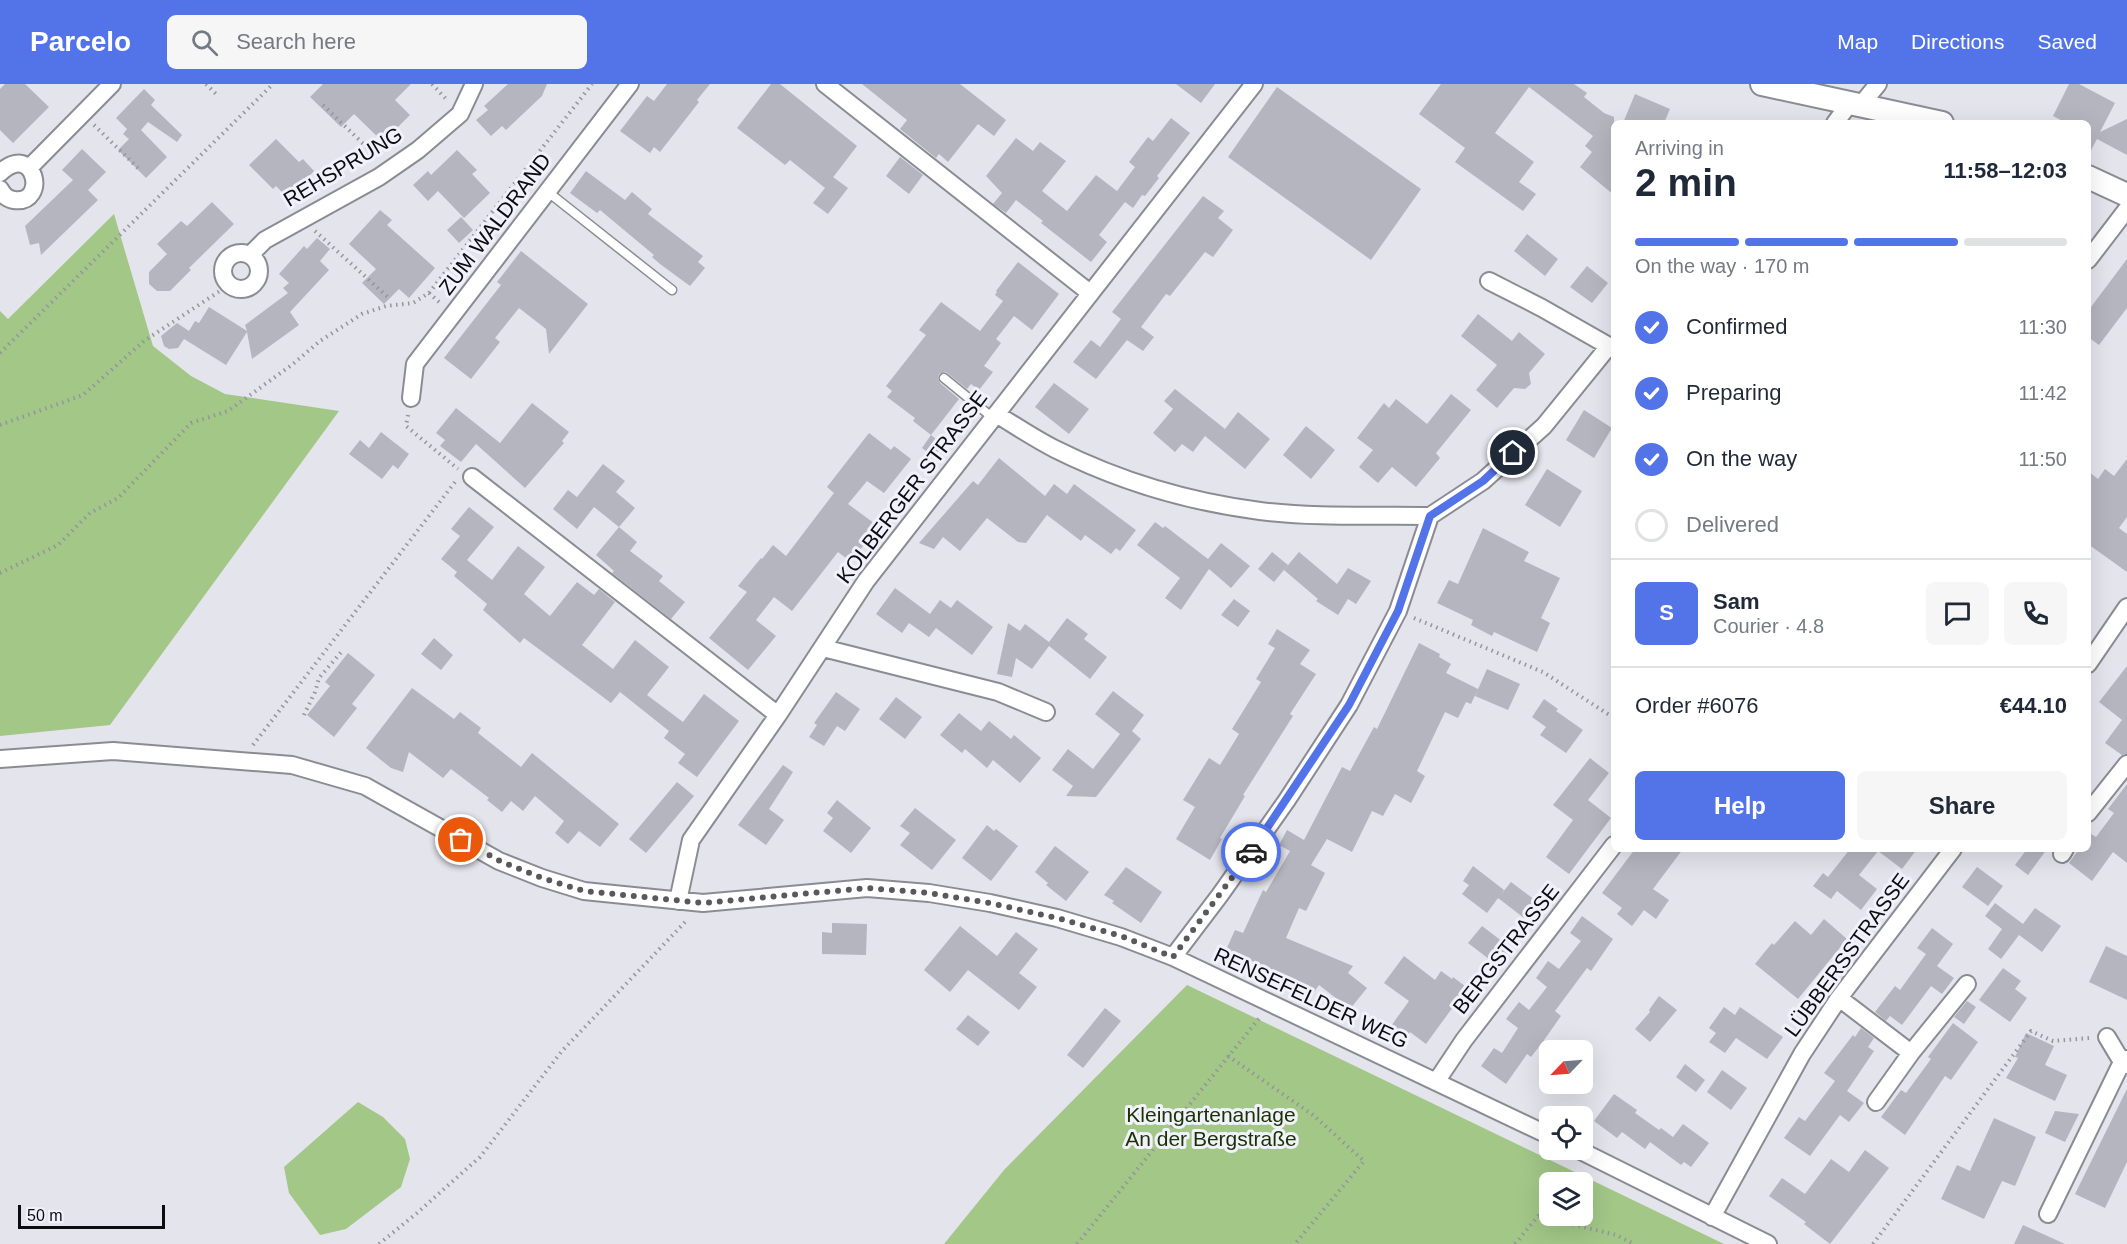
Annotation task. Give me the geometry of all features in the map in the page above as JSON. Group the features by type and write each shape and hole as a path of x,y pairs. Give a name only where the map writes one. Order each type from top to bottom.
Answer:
{"main road":[{"path":"1762,84 1928,120"},
{"path":"2091,178 2127,195"}],"street":[{"path":"29,168 111,84"},
{"name":"REHSPRUNG","path":"229,285 222,273 225,260 237,253 250,255 265,240 390,170 418,150 460,114 474,84"},
{"name":"ZUM WALDRAND","path":"411,398 416,364 630,84"},
{"path":"825,84 1090,293"},
{"name":"KOLBERGER STRASSE","path":"678,901 691,840 778,715 866,581 1254,84"},
{"path":"1838,120 1878,84"},
{"path":"0,173 8,165 19,163 29,168 35,177 35,187 30,196 21,201 11,200 2,194 0,189"},
{"path":"2091,256 2127,209"},
{"path":"229,285 238,289 248,288 255,282 259,272 257,262 250,255"},
{"path":"1489,281 1611,347"},
{"path":"995,416 1054,449 1126,480 1210,503 1262,511 1430,516 1483,481 1544,426 1611,349"},
{"path":"467,475 778,715"},
{"path":"1173,957 1287,800 1349,705 1398,611 1430,516"},
{"path":"2091,660 2127,607"},
{"path":"823,648 998,693 1046,712"},
{"name":"RENSEFELDER WEG","path":"0,759 113,751 292,765 365,786 500,861 542,878 584,891 703,903 867,888 929,893 990,903 1057,918 1121,936 1173,957 1539,1131"},
{"path":"2091,806 2127,764"},
{"name":"BERGSTRASSE","path":"1436,1082 1464,1040 1611,849"},
{"name":"LÜBBERSSTRASSE","path":"1712,1217 1802,1053 1839,998 1951,852"},
{"path":"1876,1102 1911,1053 1967,984"},
{"path":"1839,998 1911,1053"},
{"path":"2048,1214 2125,1062 2107,1037"},
{"path":"1593,1157 1768,1244"}],"lane":[{"path":"548,192 672,290"},
{"path":"944,378 995,416"}],"path":[{"path":"206,84 216,94"},
{"path":"0,353 273,84"},
{"path":"0,573 58,544 90,513 118,498 191,423 228,411 293,364 320,341 362,314 386,306 413,303 429,294 592,84"},
{"path":"323,105 390,170"},
{"path":"82,114 140,170"},
{"path":"301,219 390,298"},
{"path":"0,425 83,396 144,341 229,285"},
{"path":"241,761 467,475 454,468 406,426 411,398"},
{"path":"1398,611 1544,672 1611,716"},
{"path":"304,715 319,678 343,650"},
{"path":"379,1244 480,1157 562,1051 703,903"},
{"path":"1077,1244 1271,1003"},
{"path":"1873,1244 2031,1031 2054,1041 2107,1037"},
{"path":"1228,1056 1312,1115 1364,1161 1295,1244"},
{"path":"1515,1244 1538,1216 1616,1235 1634,1244"}],"green space":[{"path":"114,214 153,346 191,376 225,394 339,411 110,725 0,736 0,311 8,319"},
{"name":"Kleingartenanlage An der Bergstraße","path":"1187,985 1539,1155 1539,1160 1550,1160 1575,1172 1539,1172 1539,1226 1593,1226 1593,1181 1724,1244 944,1244 1004,1170"},
{"path":"358,1102 383,1117 405,1139 410,1159 401,1187 346,1229 320,1235 289,1193 284,1167"}],"building":[{"path":"5,84 25,84 49,107 13,143 0,130 0,89"},
{"path":"323,84 411,84 395,100 410,115 383,142 354,114 341,127 310,97"},
{"path":"508,84 547,84 542,96 506,130 502,126 491,136 476,120 488,110 484,106"},
{"path":"667,84 710,84 697,100 699,102 660,152 654,147 650,153 620,131 647,96 654,101"},
{"path":"771,84 780,84 857,146 833,177 848,188 828,214 813,203 825,188 790,160 785,165 737,128"},
{"path":"862,84 960,84 1006,120 994,136 978,124 948,162 939,154 936,158 900,129 907,120"},
{"path":"1176,84 1215,84 1201,103"},
{"path":"1441,84 1574,84 1587,93 1584,97 1604,113 1614,117 1614,120 1611,120 1611,193 1580,167 1592,152 1585,146 1593,136 1529,87 1495,133 1534,162 1519,182 1536,194 1523,211 1455,162 1465,148 1419,114"},
{"path":"2069,84 2079,84 2115,103 2100,132 2127,119 2127,155 2097,139 2091,150 2091,120 2060,120 2053,116"},
{"path":"1277,87 1421,189 1371,260 1228,157"},
{"path":"144,89 155,100 151,105 182,135 177,142 148,122 141,130 167,157 146,178 118,150 129,139 123,134 127,129 116,118"},
{"path":"1635,94 1670,109 1665,120 1624,120"},
{"path":"1171,118 1190,133 1157,176 1159,178 1145,196 1142,195 1133,208 1125,202 1099,235 1107,242 1091,262 1016,200 1006,213 993,204 1002,193 986,176 1016,138 1033,151 1040,142 1066,161 1042,191 1067,211 1096,175 1117,191 1135,167 1129,162 1148,137 1153,141"},
{"path":"276,139 299,162 303,159 314,171 288,198 276,186 273,189 249,165"},
{"path":"82,149 106,172 88,190 98,200 41,255 39,243 30,245 25,226 73,180 62,170"},
{"path":"457,150 477,170 472,174 490,193 464,218 438,191 428,201 413,185 428,171 431,175"},
{"path":"900,157 923,175 909,194 886,176"},
{"path":"586,171 625,200 632,192 652,209 648,214 703,256 698,262 705,268 690,286 660,264 652,257 654,255 600,210 597,213 570,193"},
{"path":"1203,196 1224,211 1218,218 1233,230 1213,257 1205,252 1170,296 1166,294 1141,327 1154,337 1143,351 1127,340 1096,379 1073,362 1091,340 1100,347 1121,319 1112,312"},
{"path":"212,202 234,224 189,268 191,270 170,291 157,291 149,284 149,272 167,254 157,244 181,221 187,226"},
{"path":"380,210 392,220 387,225 435,268 409,298 399,289 384,304 362,283 376,269 349,244"},
{"path":"461,217 473,230 459,243 447,230"},
{"path":"1527,234 1558,259 1545,276 1514,251"},
{"path":"317,238 330,249 320,261 329,270 290,312 299,325 252,359 247,332 226,365 184,339 178,348 169,349 164,346 161,336 177,323 189,331 195,321 199,323 209,307 247,331 245,325 288,293 283,288 289,283 279,274 304,246 307,249"},
{"path":"521,251 588,304 549,354 546,329 519,308 495,338 500,342 471,379 444,358 501,285 497,282"},
{"path":"2127,259 2127,308 2099,345 2091,339 2091,307"},
{"path":"1018,262 1059,294 1032,330 1014,316 996,339 1001,343 984,366 993,372 979,390 971,384 967,389 946,372 939,374 940,383 959,399 931,435 913,421 915,418 887,397 892,391 886,386 926,335 919,330 941,302 980,331 1003,301 995,295 996,291"},
{"path":"1587,266 1608,283 1592,303 1570,287"},
{"path":"1478,314 1512,341 1519,332 1545,354 1529,373 1531,384 1525,389 1514,388 1497,408 1476,390 1497,365 1461,336"},
{"path":"1054,383 1089,409 1069,434 1035,407"},
{"path":"1175,389 1225,429 1238,412 1270,439 1245,469 1205,436 1193,452 1182,444 1175,452 1153,433 1173,409 1164,401"},
{"path":"1451,394 1471,410 1436,453 1440,458 1416,487 1392,467 1378,483 1359,467 1373,450 1357,438 1384,403 1389,408 1396,399 1427,424"},
{"path":"532,403 569,432 562,441 564,443 525,488 476,444 461,462 440,446 445,440 436,433 456,408 500,443"},
{"path":"1584,410 1611,427 1594,458 1566,440"},
{"path":"1306,426 1335,450 1311,479 1283,455"},
{"path":"381,432 409,454 398,469 393,465 382,479 349,454 360,440 369,448"},
{"path":"869,433 891,450 894,446 911,459 884,493 867,481 848,504 878,526 851,562 838,552 792,611 774,597 756,620 776,636 748,670 709,638 747,592 738,586 773,545 786,556 834,493 827,487"},
{"path":"931,435 943,445 934,457 922,448"},
{"path":"999,458 1045,496 1054,484 1067,494 1074,484 1136,530 1120,551 1116,548 1111,554 1085,535 1081,541 1047,515 1026,543 1018,542 987,518 960,551 943,537 934,549 919,543 973,481 978,485"},
{"path":"2127,459 2127,517 2119,528 2127,534 2127,572 2091,546 2091,473 2098,479 2105,469 2114,476"},
{"path":"603,464 625,481 616,492 635,508 619,527 594,507 577,529 553,509 568,490 577,497"},
{"path":"1547,469 1582,491 1560,527 1525,505"},
{"path":"469,507 494,527 467,560 492,580 518,546 545,567 524,594 550,616 577,582 594,595 599,589 615,602 582,645 613,669 635,640 669,667 647,695 683,722 704,694 739,721 697,777 678,763 685,754 664,738 669,731 620,692 611,703 524,638 520,643 483,610 487,604 454,576 457,572 441,559 460,536 451,529"},
{"path":"1155,522 1163,528 1165,526 1208,559 1221,543 1250,566 1231,588 1209,569 1181,610 1165,598 1180,578 1137,545"},
{"path":"619,527 637,542 630,551 663,576 659,581 685,602 671,619 612,573 614,571 596,555"},
{"path":"1483,528 1529,552 1524,561 1560,578 1541,618 1550,623 1537,652 1494,632 1492,636 1471,625 1473,620 1437,603 1449,580 1458,584"},
{"path":"1272,552 1288,565 1274,582 1258,569"},
{"path":"1299,552 1337,584 1348,568 1371,581 1356,604 1348,599 1338,615 1316,601 1318,599 1284,570"},
{"path":"895,588 930,614 940,600 951,608 957,600 993,627 972,655 936,628 929,637 909,623 902,633 876,614"},
{"path":"1234,599 1250,611 1238,627 1221,615"},
{"path":"1067,618 1088,634 1084,639 1107,657 1090,679 1049,646 1032,669 1016,658 1012,677 997,674 1008,623 1020,631 1025,624 1049,642"},
{"path":"1277,629 1310,650 1300,664 1316,674 1290,714 1293,716 1243,795 1245,796 1210,860 1176,839 1195,807 1183,800 1209,758 1220,765 1239,734 1232,729 1261,682 1256,679 1275,648 1268,644"},
{"path":"434,638 453,655 441,670 421,654"},
{"path":"1419,643 1440,654 1439,657 1451,664 1446,673 1478,689 1471,704 1466,702 1458,718 1445,712 1417,771 1425,776 1411,803 1395,794 1383,816 1372,811 1352,852 1327,839 1311,865 1325,873 1306,911 1299,908 1286,938 1353,966 1348,973 1367,988 1350,1009 1319,985 1310,998 1292,991 1296,980 1226,950 1235,930 1243,933 1263,890 1266,892 1290,851 1279,845 1287,830 1304,840 1342,767 1350,771 1374,727 1377,729"},
{"path":"348,653 375,675 352,704 357,708 334,737 307,715 330,686 325,682"},
{"path":"2127,666 2127,754 2122,755 2105,743 2122,720 2099,702"},
{"path":"1487,669 1520,684 1508,710 1475,696"},
{"path":"412,688 454,719 460,712 481,728 478,733 521,767 532,753 619,824 600,847 579,831 568,844 555,833 564,821 535,796 523,811 511,801 502,812 487,800 489,798 451,769 443,778 409,752 403,772 391,768 366,748"},
{"path":"1113,691 1144,715 1132,731 1141,739 1096,797 1066,796 1073,786 1052,770 1068,749 1093,769 1120,734 1095,714"},
{"path":"836,692 860,709 845,731 837,726 824,746 809,737 817,725 814,723"},
{"path":"896,697 922,717 905,739 879,719"},
{"path":"1544,699 1558,709 1556,711 1583,730 1566,753 1540,735 1546,727 1532,717"},
{"path":"959,713 981,731 989,721 1011,739 1014,735 1041,758 1020,783 993,760 987,768 965,749 962,753 940,735"},
{"path":"1590,758 1609,773 1588,800 1611,818 1569,874 1546,857 1573,820 1553,805"},
{"path":"783,765 793,772 769,809 784,820 766,845 738,825"},
{"path":"677,782 694,796 646,853 629,839"},
{"path":"2127,784 2127,863 2113,852 2092,881 2069,863 2077,852 2091,852 2091,834 2096,837 2114,813 2108,809"},
{"path":"837,800 871,828 851,853 823,831 833,818 827,813"},
{"path":"915,808 956,840 932,870 900,845 910,833 900,826"},
{"path":"987,825 1018,846 991,881 962,858"},
{"path":"1055,846 1089,872 1066,901 1046,885 1048,883 1035,872"},
{"path":"1633,852 1681,852 1653,889 1669,900 1656,919 1644,910 1632,926 1617,914 1622,908 1602,893"},
{"path":"1848,852 1877,852 1859,875 1877,889 1861,910 1837,891 1831,899 1813,886 1823,873 1828,877"},
{"path":"1879,852 1915,852 1902,869"},
{"path":"2025,852 2045,852 2028,875 2015,865"},
{"path":"1473,866 1504,890 1487,913 1462,894 1469,885 1463,881"},
{"path":"1126,867 1162,892 1141,923 1104,895"},
{"path":"1977,867 2003,886 1988,906 1962,887"},
{"path":"1511,882 1544,907 1532,924 1498,898"},
{"path":"1995,903 2023,924 2035,908 2061,926 2042,952 2019,935 2001,959 1988,949 2002,929 1985,916"},
{"path":"1582,916 1613,939 1591,971 1587,968 1555,1011 1561,1016 1544,1040 1539,1040 1539,1047 1531,1057 1527,1054 1506,1084 1481,1066 1494,1048 1502,1053 1518,1028 1506,1019 1519,1002 1529,1010 1547,987 1536,978 1548,961 1559,969 1581,941 1570,933"},
{"path":"1824,919 1847,939 1798,999 1755,964 1772,943 1774,945 1795,921 1811,935"},
{"path":"832,923 867,924 866,955 822,954 822,932 832,933"},
{"path":"960,926 997,956 1016,932 1038,949 1019,973 1037,987 1019,1010 968,970 950,992 924,970"},
{"path":"1482,926 1511,948 1498,966 1468,943"},
{"path":"1932,928 1953,944 1937,966 1954,978 1942,994 1931,986 1902,1025 1890,1016 1886,1021 1875,1012 1895,986 1900,990 1926,954 1917,948"},
{"path":"2106,946 2127,956 2127,1000 2089,982"},
{"path":"1404,956 1435,980 1441,971 1474,993 1460,1012 1453,1007 1426,1044 1410,1032 1407,1037 1391,1026 1409,1001 1384,983"},
{"path":"2003,968 2021,981 2015,989 2027,998 2010,1022 1979,1000"},
{"path":"1659,996 1677,1010 1650,1042 1635,1029 1650,1012 1649,1010"},
{"path":"1967,1001 1976,1007 1964,1024 1954,1017"},
{"path":"1724,1007 1735,1015 1740,1007 1783,1037 1767,1059 1736,1038 1725,1053 1709,1042 1716,1033 1709,1028"},
{"path":"1105,1008 1121,1021 1083,1068 1067,1055"},
{"path":"968,1015 990,1032 978,1046 956,1029"},
{"path":"1953,1023 1978,1042 1951,1080 1945,1076 1905,1135 1881,1117 1901,1090 1906,1093 1931,1059 1928,1057"},
{"path":"1861,1028 1874,1038 1868,1047 1874,1051 1847,1091 1864,1103 1849,1122 1840,1115 1810,1156 1784,1138 1799,1117 1805,1121 1835,1081 1824,1073"},
{"path":"2026,1033 2054,1046 2045,1065 2067,1075 2055,1101 2006,1078 2018,1058 2015,1057"},
{"path":"1685,1064 1705,1080 1696,1092 1676,1077"},
{"path":"1722,1070 1747,1088 1731,1110 1707,1092"},
{"path":"2127,1089 2127,1162 2105,1208 2075,1194"},
{"path":"1614,1094 1637,1110 1635,1113 1659,1130 1661,1128 1673,1137 1683,1124 1709,1143 1691,1167 1684,1162 1681,1165 1650,1142 1645,1149 1622,1132 1617,1138 1594,1121"},
{"path":"2055,1111 2079,1114 2065,1142 2045,1133"},
{"path":"1994,1118 2036,1137 2015,1186 2002,1181 1984,1219 1941,1199 1957,1165 1970,1171"},
{"path":"1865,1150 1889,1168 1830,1244 1804,1224 1806,1222 1769,1196 1782,1178 1805,1194 1831,1159 1849,1172"},
{"path":"2023,1225 2065,1244 2014,1244"}],"way so far":[{"path":"461,840 500,861 542,878 584,891 703,903 867,888 929,893 990,903 1057,918 1121,936 1173,957 1251,852"}],"route":[{"path":"1251,852 1349,705 1398,611 1430,516 1483,481 1513,453"}]}
